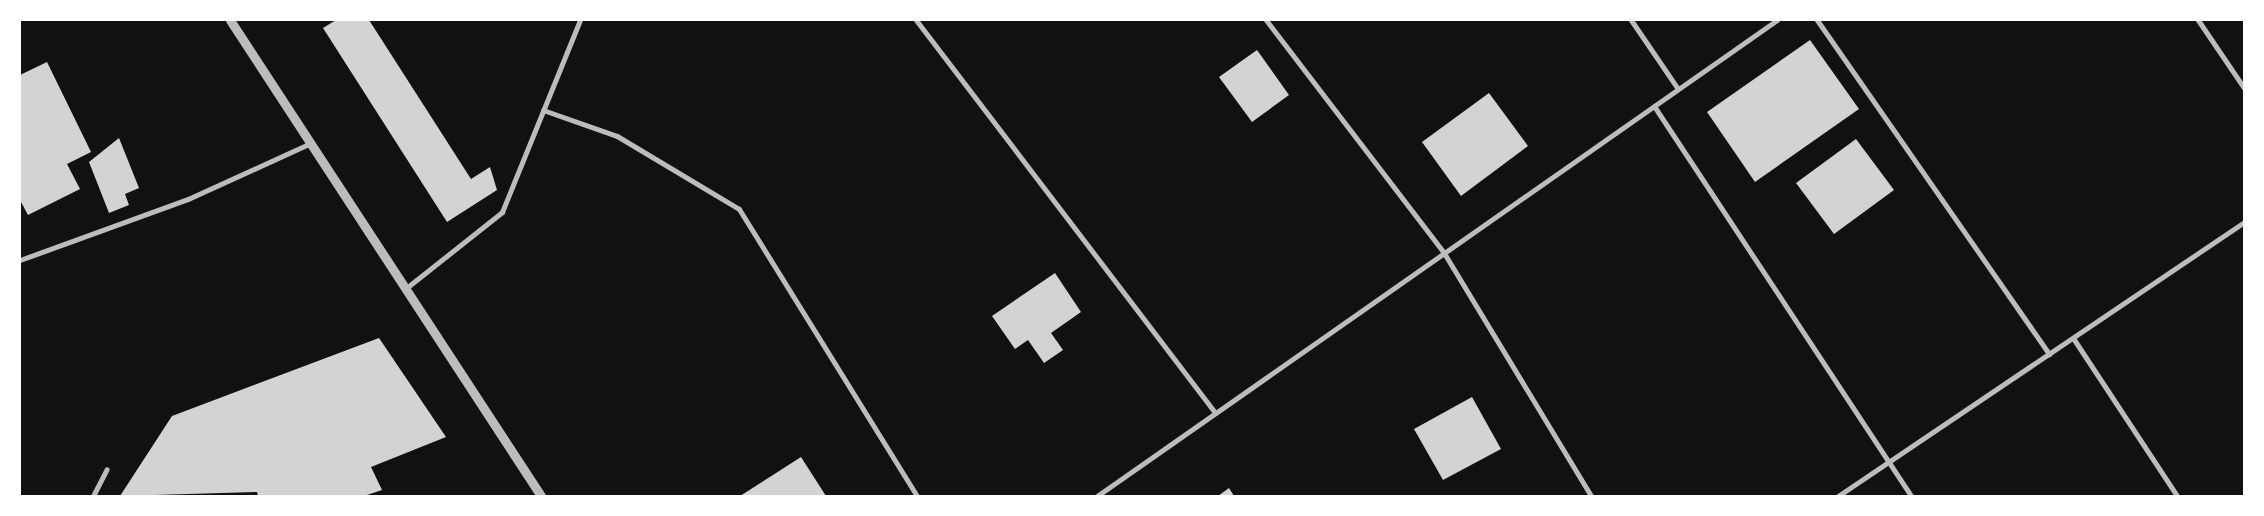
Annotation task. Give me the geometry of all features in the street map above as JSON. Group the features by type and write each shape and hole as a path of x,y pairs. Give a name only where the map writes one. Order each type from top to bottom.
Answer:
{"street":[{"path":"230,20 541,496"},
{"path":"405,289 502,212 580,20"},
{"path":"916,20 1215,413"},
{"path":"1266,20 1444,253 1591,496"},
{"path":"1630,20 1678,90"},
{"path":"1097,496 1777,20"},
{"path":"1817,20 2049,354"},
{"path":"2198,20 2244,88"},
{"path":"1654,106 1911,496"},
{"path":"543,110 617,136 739,209 917,496"},
{"path":"20,260 188,199 311,143"},
{"path":"1838,496 2244,222"},
{"path":"2073,338 2177,496"},
{"path":"93,496 107,469"}],"building":[{"path":"336,20 369,20 471,179 490,167 497,190 447,222 323,28"},
{"path":"1810,40 1859,109 1755,182 1707,112"},
{"path":"1257,50 1289,95 1252,122 1219,77"},
{"path":"47,62 91,152 67,164 80,189 28,215 20,200 20,75"},
{"path":"1489,93 1528,146 1461,196 1422,142"},
{"path":"119,138 139,188 125,194 129,205 109,213 89,162"},
{"path":"1856,139 1894,190 1834,234 1796,183"},
{"path":"1055,273 1081,312 1051,333 1063,350 1044,363 1028,340 1015,349 992,316"},
{"path":"379,338 446,437 371,467 382,490 364,496 258,496 257,492 120,496 172,416"},
{"path":"1472,397 1501,449 1443,480 1414,429"},
{"path":"801,457 826,496 740,496"},
{"path":"1229,488 1234,496 1218,496"}]}
